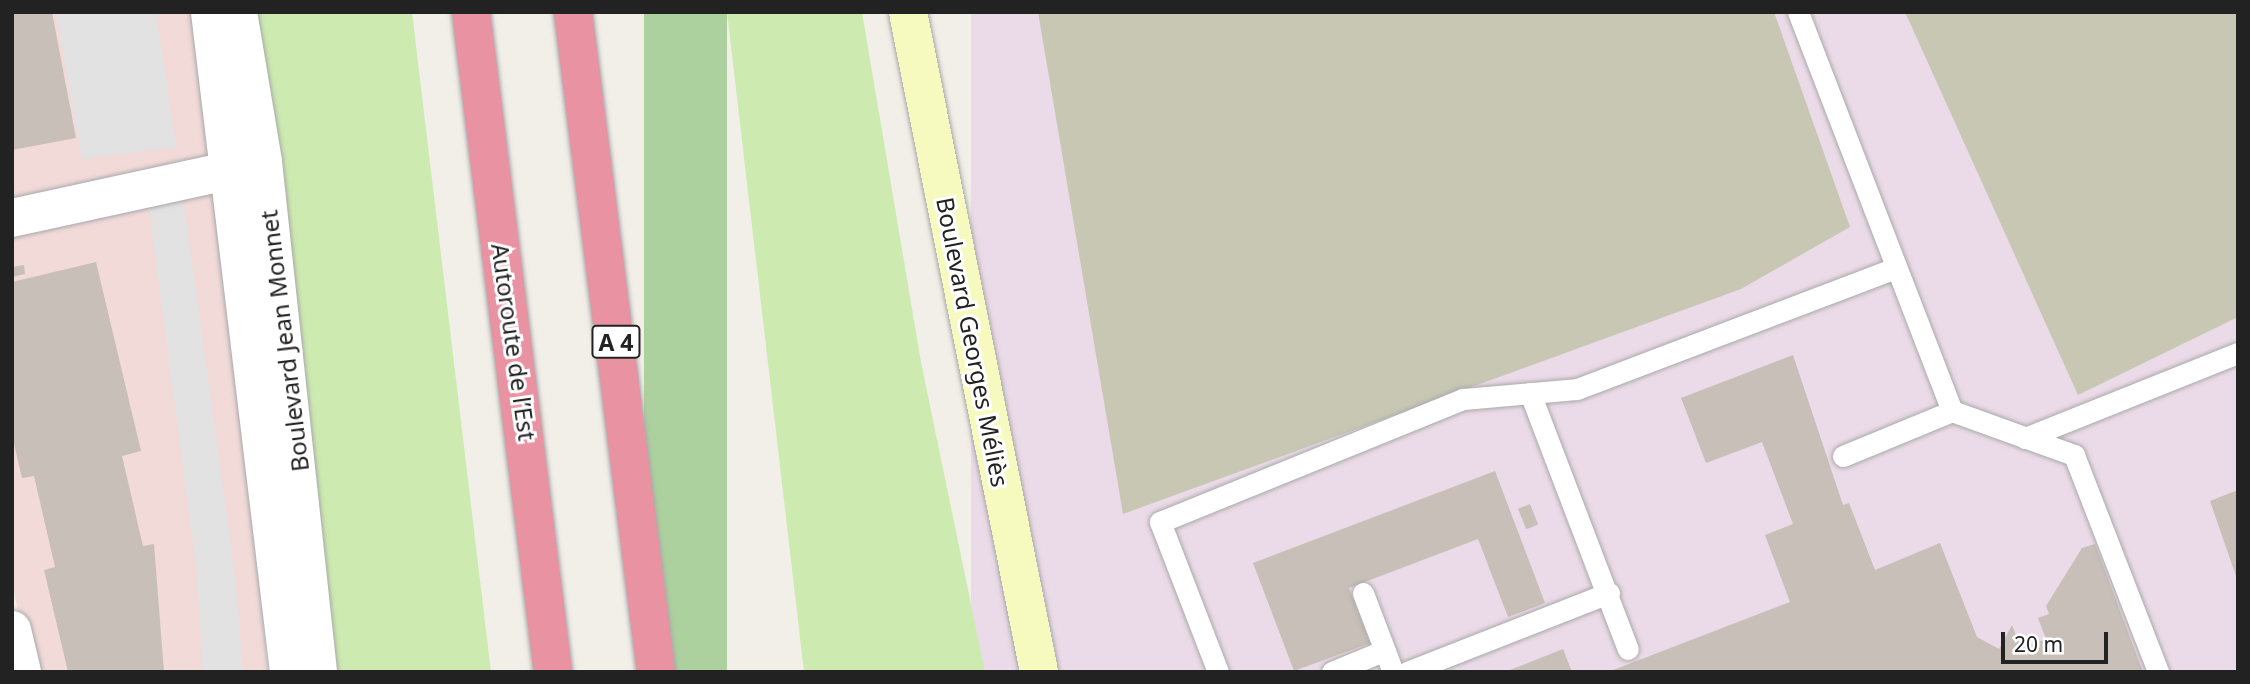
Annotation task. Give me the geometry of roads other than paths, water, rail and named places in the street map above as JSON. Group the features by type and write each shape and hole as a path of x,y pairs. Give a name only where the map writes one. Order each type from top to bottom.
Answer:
{"highway":[{"name":"Autoroute de l’Est","path":"471,12 553,672"},
{"name":"A 4","path":"573,12 656,672"}],"main road":[{"name":"Boulevard Georges Méliès","path":"908,12 1039,672"}],"street":[{"name":"Boulevard Jean Monnet","path":"209,12 233,170 289,672"},
{"name":"Boulevard Jean Monnet","path":"238,12 263,162 318,672"},
{"path":"12,218 233,170"},
{"path":"12,629 22,672"}],"lane":[{"path":"1798,12 1952,411"},
{"path":"1218,672 1160,522 1463,399 1577,389 1896,268"},
{"path":"2025,438 2238,353"},
{"path":"1530,393 1609,593 1628,649"},
{"path":"1843,456 1952,411 2074,455 2158,672"},
{"path":"1363,593 1393,672"},
{"path":"1407,672 1609,593"},
{"path":"1332,672 1385,650"}]}
